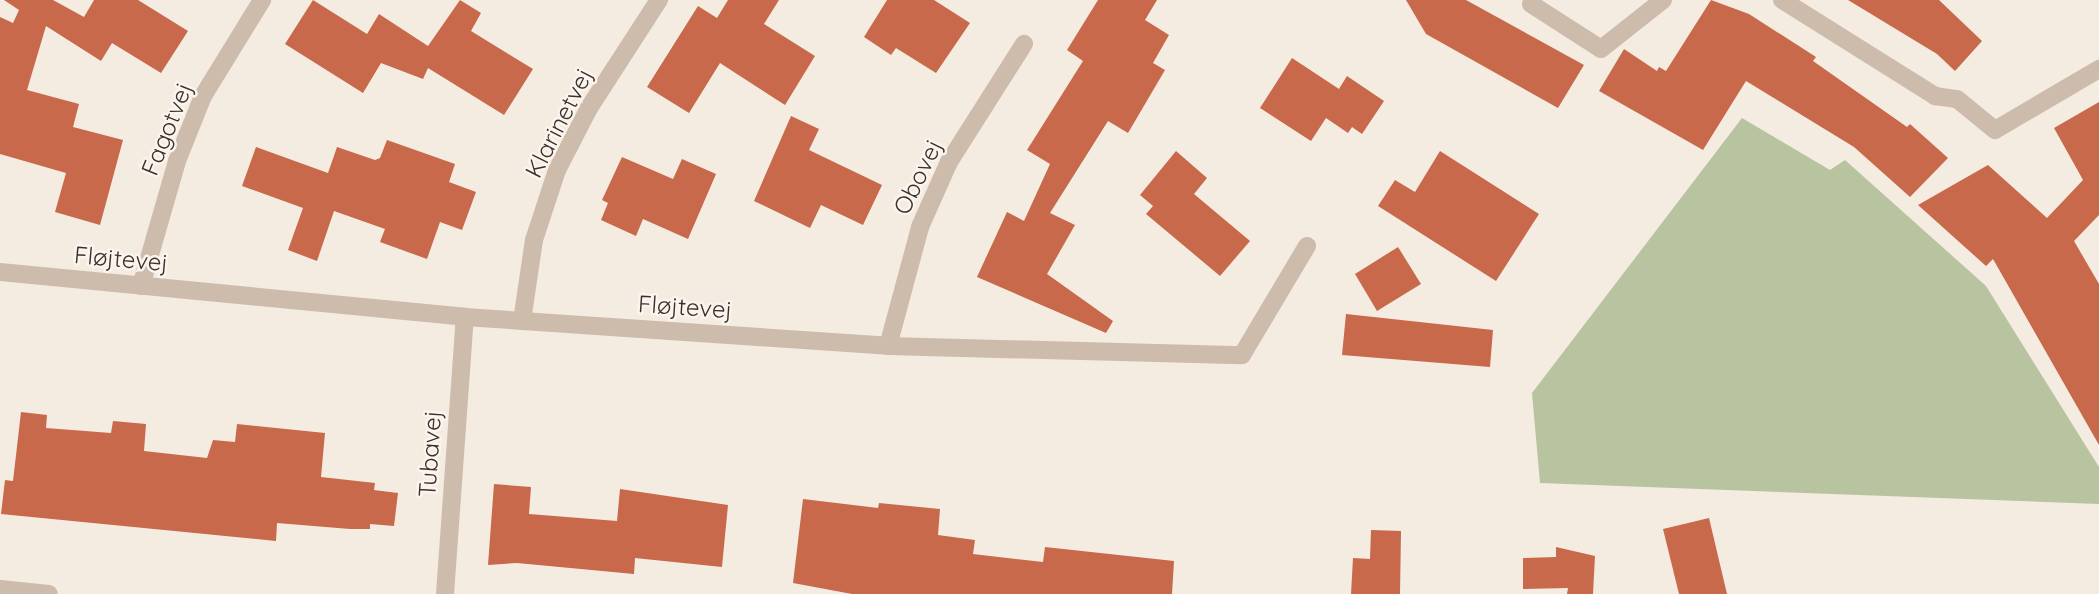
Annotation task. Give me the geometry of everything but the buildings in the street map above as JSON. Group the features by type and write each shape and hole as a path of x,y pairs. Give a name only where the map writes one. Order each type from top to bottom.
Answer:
{"street":[{"name":"Fagotvej","path":"141,286 177,161 203,96 262,0"},
{"name":"Klarinetvej","path":"522,321 534,240 557,170 589,108 659,0"},
{"path":"1531,4 1601,49 1663,0"},
{"path":"1782,0 1935,96 1957,99 1995,130 2099,69"},
{"name":"Obovej","path":"888,346 920,227 949,162 1024,44"},
{"name":"Fløjtevej","path":"0,272 465,317 888,346 1242,355 1307,246"},
{"name":"Tubavej","path":"445,594 465,317"},
{"path":"0,589 49,594"}],"green space":[{"path":"1742,118 1830,170 1845,160 1986,286 2099,467 2099,504 1540,483 1532,393"}]}
